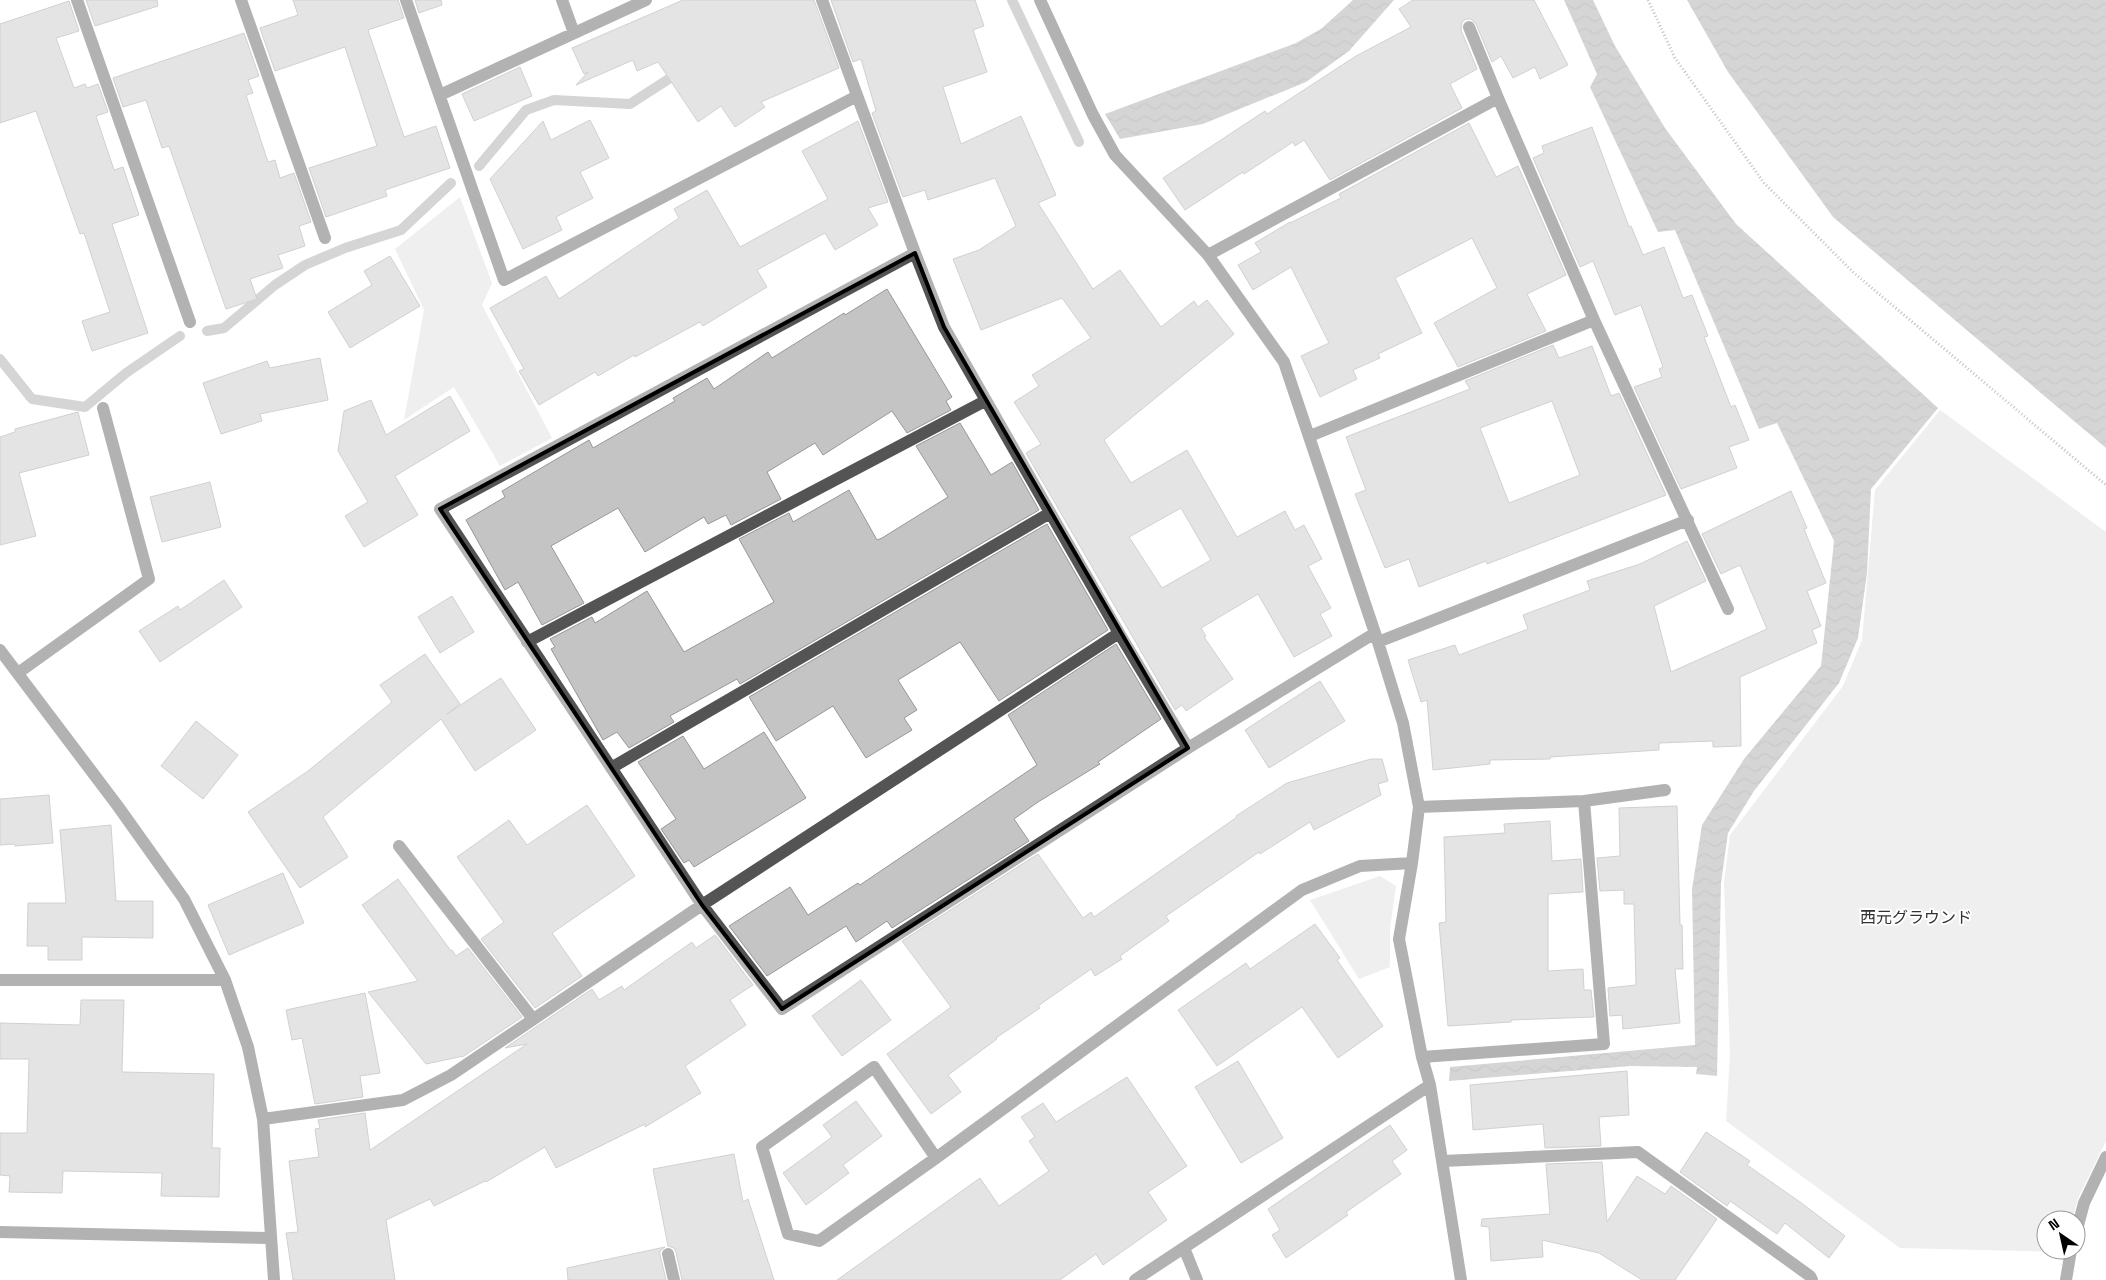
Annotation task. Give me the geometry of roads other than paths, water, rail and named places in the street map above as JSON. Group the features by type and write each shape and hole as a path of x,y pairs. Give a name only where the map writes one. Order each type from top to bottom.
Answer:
{"street":[{"path":"77,0 190,322"},
{"path":"240,0 325,238"},
{"path":"406,0 504,280 857,96"},
{"path":"562,0 574,33"},
{"path":"440,95 646,0"},
{"path":"822,0 944,327 1119,633 1188,748"},
{"path":"1040,0 1093,115 1115,155 1208,255 1284,362 1310,436 1403,723 1419,807 1400,939 1422,1057 1430,1085 1461,1280"},
{"path":"1470,27 1498,98 1594,320 1728,609"},
{"path":"1208,255 1498,98"},
{"path":"915,252 440,508 702,905 782,1009 1188,748 1376,637 1688,520"},
{"path":"1310,436 1594,320"},
{"path":"527,642 986,401"},
{"path":"18,673 149,580 103,408"},
{"path":"611,768 1050,513"},
{"path":"263,1119 403,1100 451,1075 702,905 1119,633"},
{"path":"0,650 117,805 184,899 225,980 248,1047 263,1119 274,1280"},
{"path":"1419,807 1584,800 1665,790"},
{"path":"1422,1057 1604,1044 1584,800"},
{"path":"399,846 533,1019"},
{"path":"936,1158 874,1067 762,1147 788,1234 820,1241 936,1158 1302,890 1360,866 1412,863"},
{"path":"0,980 225,980"},
{"path":"1135,1280 1430,1085"},
{"path":"1443,1161 1638,1152 1810,1276 1812,1280"},
{"path":"2082,1210 2106,1157"},
{"path":"0,1232 270,1238"},
{"path":"1184,1248 1197,1280"},
{"path":"668,1254 674,1280"},
{"path":"2066,1280 2070,1260"}],"water":[{"path":"1353,0 1394,0 1349,51 1306,82 1203,124 1120,139 1105,114 1296,43 1321,29"},
{"path":"1564,0 1593,0 1615,46 1665,128 1736,224 1938,408 1871,489 1867,573 1858,638 1839,683 1754,791 1728,833 1721,883 1717,1076 1696,1074 1697,1067 1630,1066 1449,1081 1450,1067 1695,1045 1692,889 1702,825 1744,759 1821,666 1834,541 1777,423 1759,429 1675,230 1658,232 1590,87 1597,74"},
{"path":"1687,0 2106,0 2106,448 1833,217 1728,72"}],"waterway":[{"path":"1012,0 1079,142"},
{"path":"479,166 526,110 554,100 630,104 681,71"},
{"path":"207,331 224,328 275,285 305,265 345,248 401,230 451,183"},
{"path":"0,359 32,399 85,407 126,373 180,336"}],"park label":[{"name":"西元グラウンド","path":"1916,917"}]}
